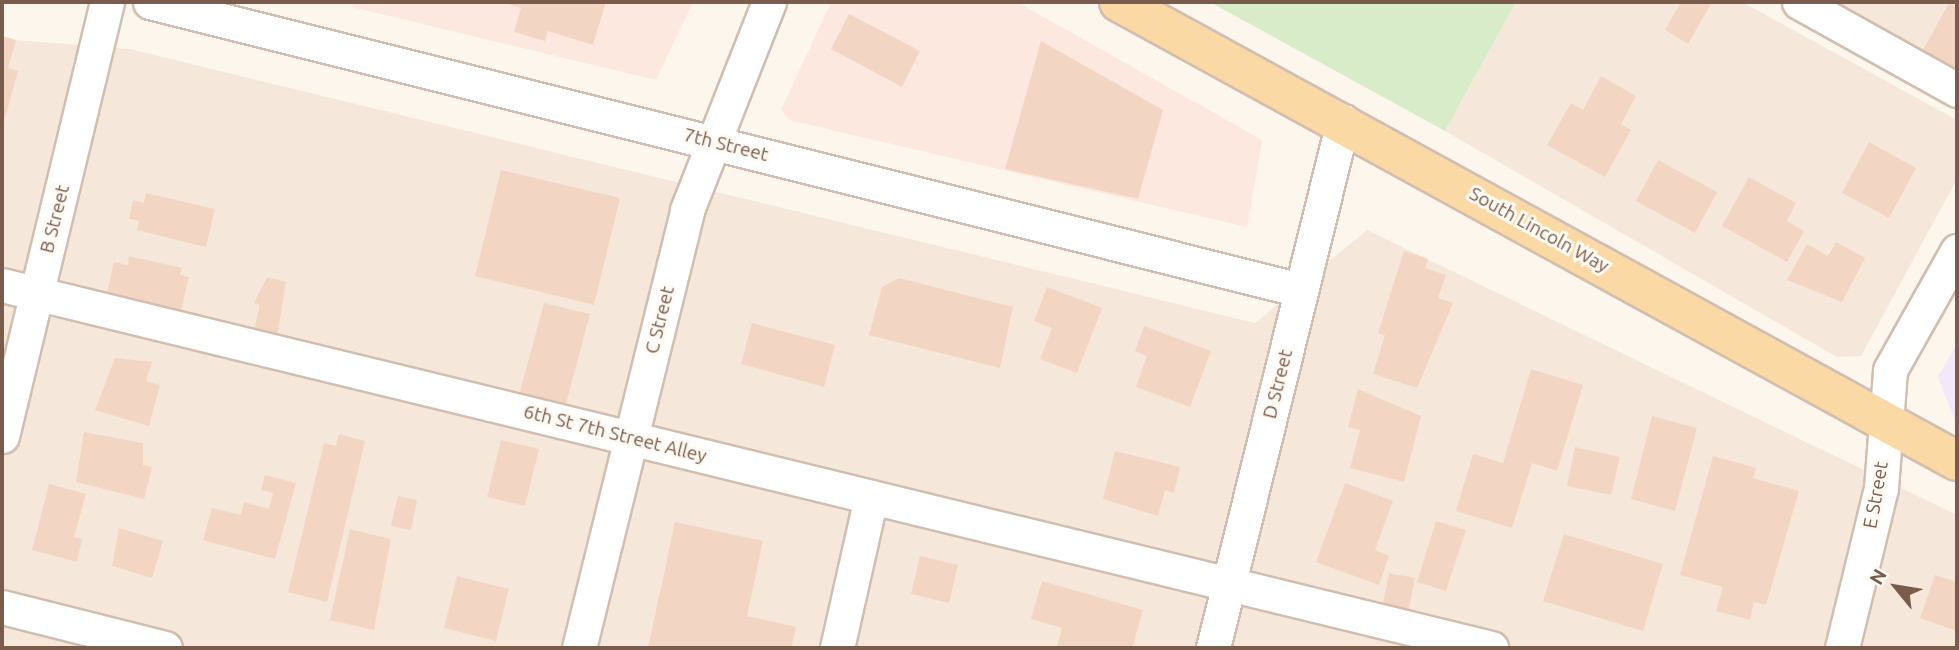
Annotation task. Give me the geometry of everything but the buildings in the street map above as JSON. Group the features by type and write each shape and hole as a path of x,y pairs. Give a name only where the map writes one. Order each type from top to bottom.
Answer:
{"main road":[{"name":"South Lincoln Way","path":"1119,2 1343,121 1957,461"}],"street":[{"name":"B Street","path":"2,436 107,2"},
{"name":"7th Street","path":"150,2 1301,290"},
{"name":"C Street","path":"579,648 709,141 769,2"},
{"path":"1799,2 1957,90"},
{"name":"D Street","path":"1213,648 1343,121"},
{"name":"E Street","path":"1842,648 1881,488 1890,370 1957,251"},
{"name":"6th St 7th Street Alley","path":"2,285 1491,648"},
{"path":"837,648 871,497"},
{"path":"2,607 165,648"}],"shaded area":[{"path":"353,2 693,2 656,80 352,7"},
{"path":"831,2 1017,2 1262,140 1247,227 789,120 781,110"},
{"path":"1516,2 1742,2 1957,120 1957,179 1861,356 1837,357 1445,131"},
{"path":"1813,2 1957,2 1957,82"},
{"path":"2,39 130,49 1255,323 1367,230 1957,515 1957,648 2,648"},
{"path":"1957,343 1957,426 1938,377"}],"green space":[{"path":"1210,2 1516,2 1445,131"}]}
